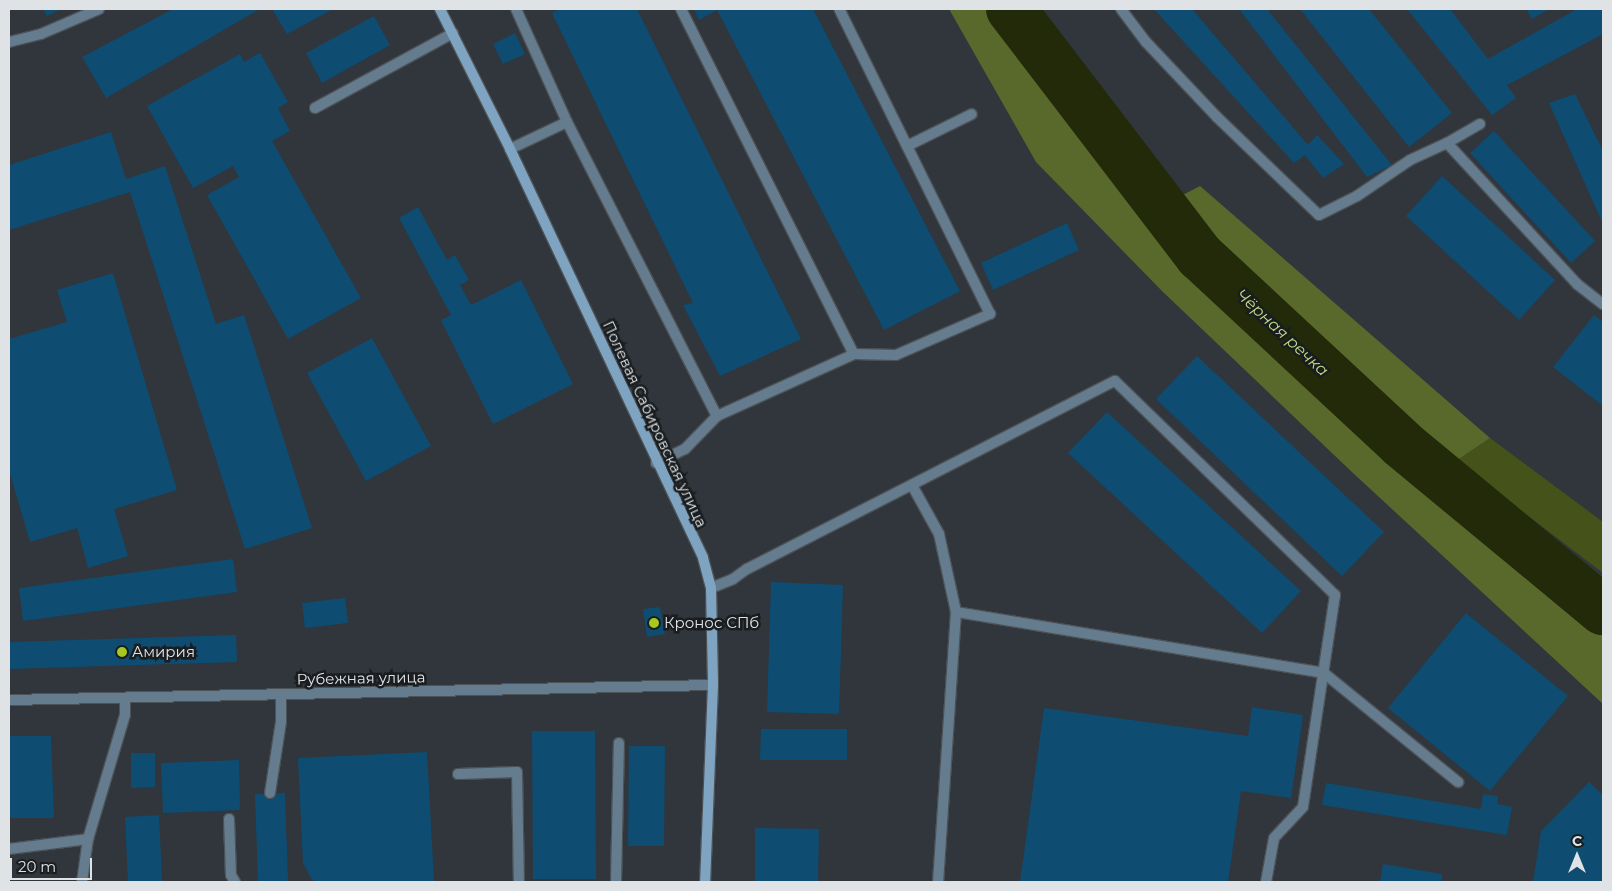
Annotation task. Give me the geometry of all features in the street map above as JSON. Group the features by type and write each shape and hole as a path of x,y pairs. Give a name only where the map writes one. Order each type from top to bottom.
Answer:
{"street":[{"path":"9,42 40,34 99,9"},
{"name":"Полевая Сабировская улица","path":"440,9 510,150 703,558 711,588 713,685 705,882"},
{"path":"516,9 567,122 718,416"},
{"path":"681,9 854,354"},
{"path":"656,462 685,449 718,416 854,354 896,355 990,314 839,9"},
{"path":"1121,9 1146,42 1217,117 1319,215 1357,196 1410,160 1447,144 1480,124"},
{"path":"315,108 453,33"},
{"path":"907,146 972,114"},
{"path":"510,150 567,122"},
{"path":"1447,144 1577,284 1603,304"},
{"path":"711,588 733,579 747,569 913,487 1115,381 1335,595 1303,807 1274,838 1266,882"},
{"path":"913,487 939,534 956,612 938,882"},
{"path":"956,612 1324,673 1458,782"},
{"name":"Рубежная улица","path":"9,700 713,685"},
{"path":"270,793 282,695"},
{"path":"82,882 88,839 125,716 125,699"},
{"path":"616,882 619,743"},
{"path":"458,774 517,772 519,882"},
{"path":"229,819 231,874 235,882"},
{"path":"9,849 88,839"}],"green space":[{"path":"949,9 1000,9 1107,152 1190,255 1418,467 1603,621 1603,704 1353,473 1162,291 1036,162"},
{"path":"1200,186 1490,438 1456,461 1244,274 1175,199"},
{"path":"1490,438 1603,522 1603,573 1456,461"}],"building":[{"path":"43,9 61,9 47,16"},
{"path":"173,9 260,9 106,98 82,57"},
{"path":"272,9 333,9 287,34"},
{"path":"560,9 637,9 801,339 720,376 683,305 693,303 552,13"},
{"path":"694,9 813,9 960,291 884,330 717,10 699,20"},
{"path":"1154,9 1192,9 1308,145 1317,135 1344,164 1323,178 1305,155 1294,163"},
{"path":"1239,9 1267,9 1392,165 1367,177"},
{"path":"1300,9 1369,9 1452,113 1409,147"},
{"path":"1407,9 1450,9 1488,59 1577,9 1603,9 1603,34 1507,85 1516,98 1492,115"},
{"path":"1526,9 1549,9 1532,19"},
{"path":"374,16 390,45 322,83 306,53"},
{"path":"515,33 525,54 503,64 493,44"},
{"path":"260,53 288,102 278,108 290,131 272,141 361,298 288,339 207,195 239,177 233,166 193,188 147,106 240,54 244,62"},
{"path":"1575,94 1603,151 1603,224 1549,103"},
{"path":"1494,131 1595,241 1571,263 1470,153"},
{"path":"111,132 126,179 165,166 216,324 244,315 312,528 245,549 130,192 9,230 9,165"},
{"path":"1442,176 1555,280 1519,320 1406,216"},
{"path":"418,207 447,260 455,255 469,280 460,285 471,305 521,280 573,384 493,424 441,320 451,315 399,218"},
{"path":"1067,223 1079,250 993,290 981,263"},
{"path":"113,273 177,490 114,509 128,556 88,568 77,528 30,542 9,470 9,339 67,322 57,290"},
{"path":"1594,315 1603,322 1603,406 1553,367"},
{"path":"372,338 431,446 366,481 307,373"},
{"path":"1197,356 1384,532 1342,576 1156,399"},
{"path":"1107,412 1301,591 1262,633 1068,453"},
{"path":"233,559 237,592 23,621 19,588"},
{"path":"771,582 843,585 839,714 767,712"},
{"path":"345,598 348,623 305,628 302,603"},
{"path":"660,607 665,634 647,637 643,609"},
{"path":"1466,613 1568,696 1490,791 1388,708"},
{"name":"Амирия","path":"236,635 237,662 9,669 9,642"},
{"path":"1252,707 1303,715 1291,798 1241,791 1228,882 1020,882 1044,708 1248,736"},
{"path":"761,729 847,729 847,760 760,760"},
{"path":"532,731 595,731 596,879 533,879"},
{"path":"9,736 51,736 54,818 9,818"},
{"path":"629,746 665,746 664,846 628,846"},
{"path":"427,752 434,881 319,882 312,880 303,863 298,758"},
{"path":"131,753 155,753 155,787 131,788"},
{"path":"239,760 240,810 163,813 161,763"},
{"path":"1589,782 1603,795 1603,882 1533,882 1541,831"},
{"path":"1326,783 1481,809 1483,794 1498,796 1497,804 1512,807 1507,835 1322,805"},
{"path":"285,793 288,882 258,882 255,794"},
{"path":"159,815 162,882 128,882 125,817"},
{"path":"755,828 819,829 818,882 755,882"},
{"path":"1383,864 1442,874 1441,882 1380,882"}],"waterway":[{"name":"Чёрная речка","path":"1011,9 1200,256 1402,444 1603,610"}],"place":[{"name":"Кронос СПб","path":"654,623"},
{"name":"Амирия","path":"122,652"}]}
